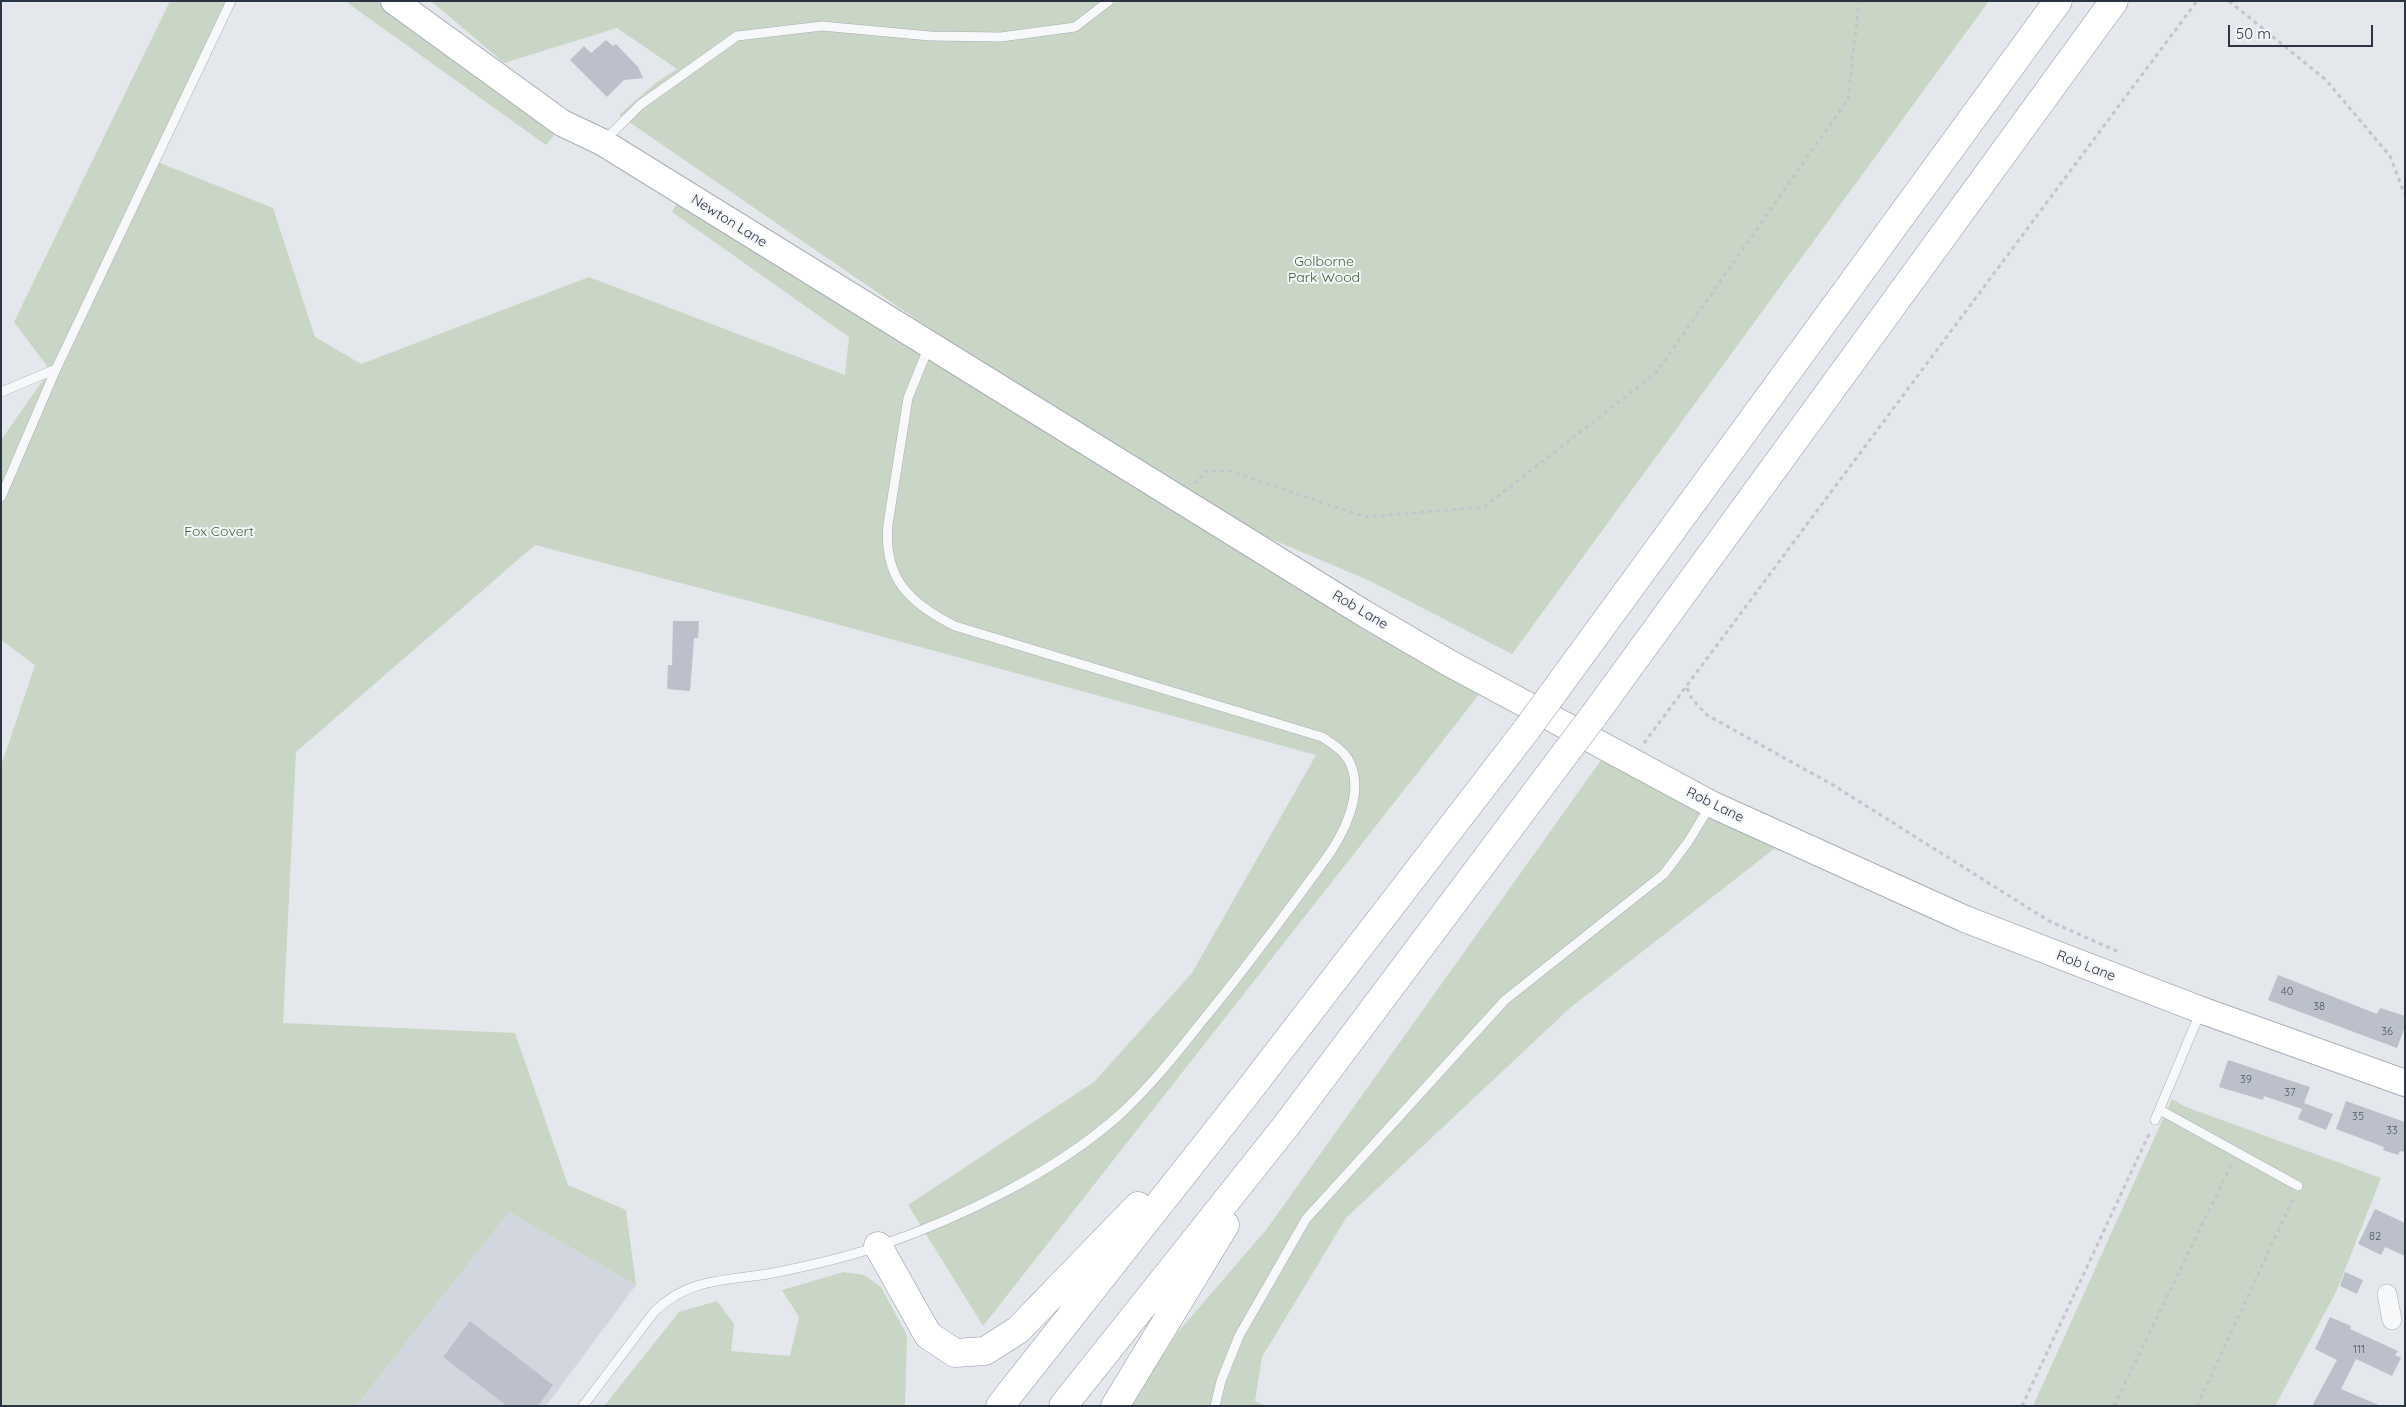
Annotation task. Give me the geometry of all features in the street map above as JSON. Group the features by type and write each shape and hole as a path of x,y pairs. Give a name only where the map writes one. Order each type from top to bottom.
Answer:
{"highway":[{"path":"1000,1406 1243,1098 1551,696 2058,1"},
{"path":"1063,1406 1286,1126 1592,718 2114,1"},
{"path":"878,1246 928,1335 955,1353 985,1351 1018,1330 1243,1098"},
{"path":"1115,1406 1286,1126"}],"street":[{"name":"Newton Lane","path":"394,1 562,123 602,142 1071,432"},
{"name":"Rob Lane","path":"1071,432 1390,629 1630,762 1711,804 1965,919 2201,1010 2405,1083"}],"lane":[{"path":"1,497 56,369 231,1"},
{"path":"602,142 640,105 737,36 822,26 930,36 1001,36 1075,27 1109,1"},
{"path":"583,1406 654,1312 667,1300 680,1292 707,1282 774,1272 878,1246 952,1217 1025,1180 1074,1150 1123,1111 1152,1084 1247,967 1336,846 1347,822 1353,798 1353,775 1348,759 1336,746 1322,737 955,626 919,605 907,592 890,566 886,545 908,398 930,346"},
{"path":"1,392 56,369"},
{"path":"1215,1406 1221,1381 1239,1336 1306,1219 1505,1000 1664,874 1688,842 1711,804"},
{"path":"2155,1120 2201,1010"},
{"path":"2160,1110 2298,1186"}],"path":[{"path":"1181,501 1206,472 1230,471 1365,517 1484,507 1656,373 1848,99 1859,1"},
{"path":"1630,762 2197,1"},
{"path":"2229,1 2326,80 2390,156 2405,195"},
{"path":"1687,688 1692,699 1707,715 1833,785 2049,921 2129,957"},
{"path":"2022,1406 2155,1120"},
{"path":"2114,1406 2237,1153"},
{"path":"2197,1406 2288,1212 2298,1186"}],"shaded area":[{"path":"509,1212 636,1285 546,1406 356,1406"}],"green space":[{"name":"Fox Covert","path":"170,1 235,1 155,161 273,208 315,337 361,364 589,277 845,375 849,337 672,212 682,195 1156,484 619,115 657,82 677,69 617,28 504,63 431,1 1989,1 1512,654 1370,581 1191,505 1492,678 983,1326 908,1205 1094,1082 1192,973 1316,755 803,615 535,545 296,752 283,1023 515,1033 568,1185 626,1210 636,1285 509,1212 356,1406 1,1406 1,766 35,665 1,640 1,440 50,370 14,322"},
{"path":"345,1 417,1 570,116 546,145"},
{"path":"1604,756 1779,845 1570,1008 1346,1218 1262,1357 1255,1401 1266,1406 1130,1406 1177,1333 1266,1230"},
{"path":"2172,1099 2186,1107 2381,1178 2337,1290 2275,1406 2033,1406"},
{"path":"844,1272 864,1275 881,1287 907,1335 905,1406 604,1406 679,1312 717,1301 734,1324 731,1351 790,1356 799,1317 782,1290"}],"building":[{"path":"606,40 613,46 616,44 638,67 643,78 624,80 607,97 570,60 584,46 591,53"},
{"path":"673,621 699,621 698,638 694,638 690,691 667,689 668,665 672,665"},
{"path":"2278,975 2377,1014 2380,1008 2405,1016 2405,1026 2397,1048 2268,1000"},
{"path":"2228,1060 2310,1087 2304,1103 2333,1114 2326,1130 2298,1119 2302,1109 2264,1096 2263,1100 2219,1087"},
{"path":"2346,1101 2405,1122 2405,1152 2400,1151 2398,1155 2383,1150 2384,1147 2336,1129"},
{"path":"2375,1209 2405,1223 2405,1256 2385,1247 2381,1255 2358,1244"},
{"path":"2345,1272 2363,1280 2357,1294 2340,1286"},
{"path":"2330,1317 2351,1326 2350,1329 2398,1351 2395,1355 2401,1358 2392,1376 2356,1359 2341,1389 2381,1406 2312,1406 2337,1360 2315,1349"},
{"path":"470,1321 553,1385 538,1406 507,1406 443,1357"}],"park label":[{"name":"Golborne Park Wood","path":"1324,270"}]}
